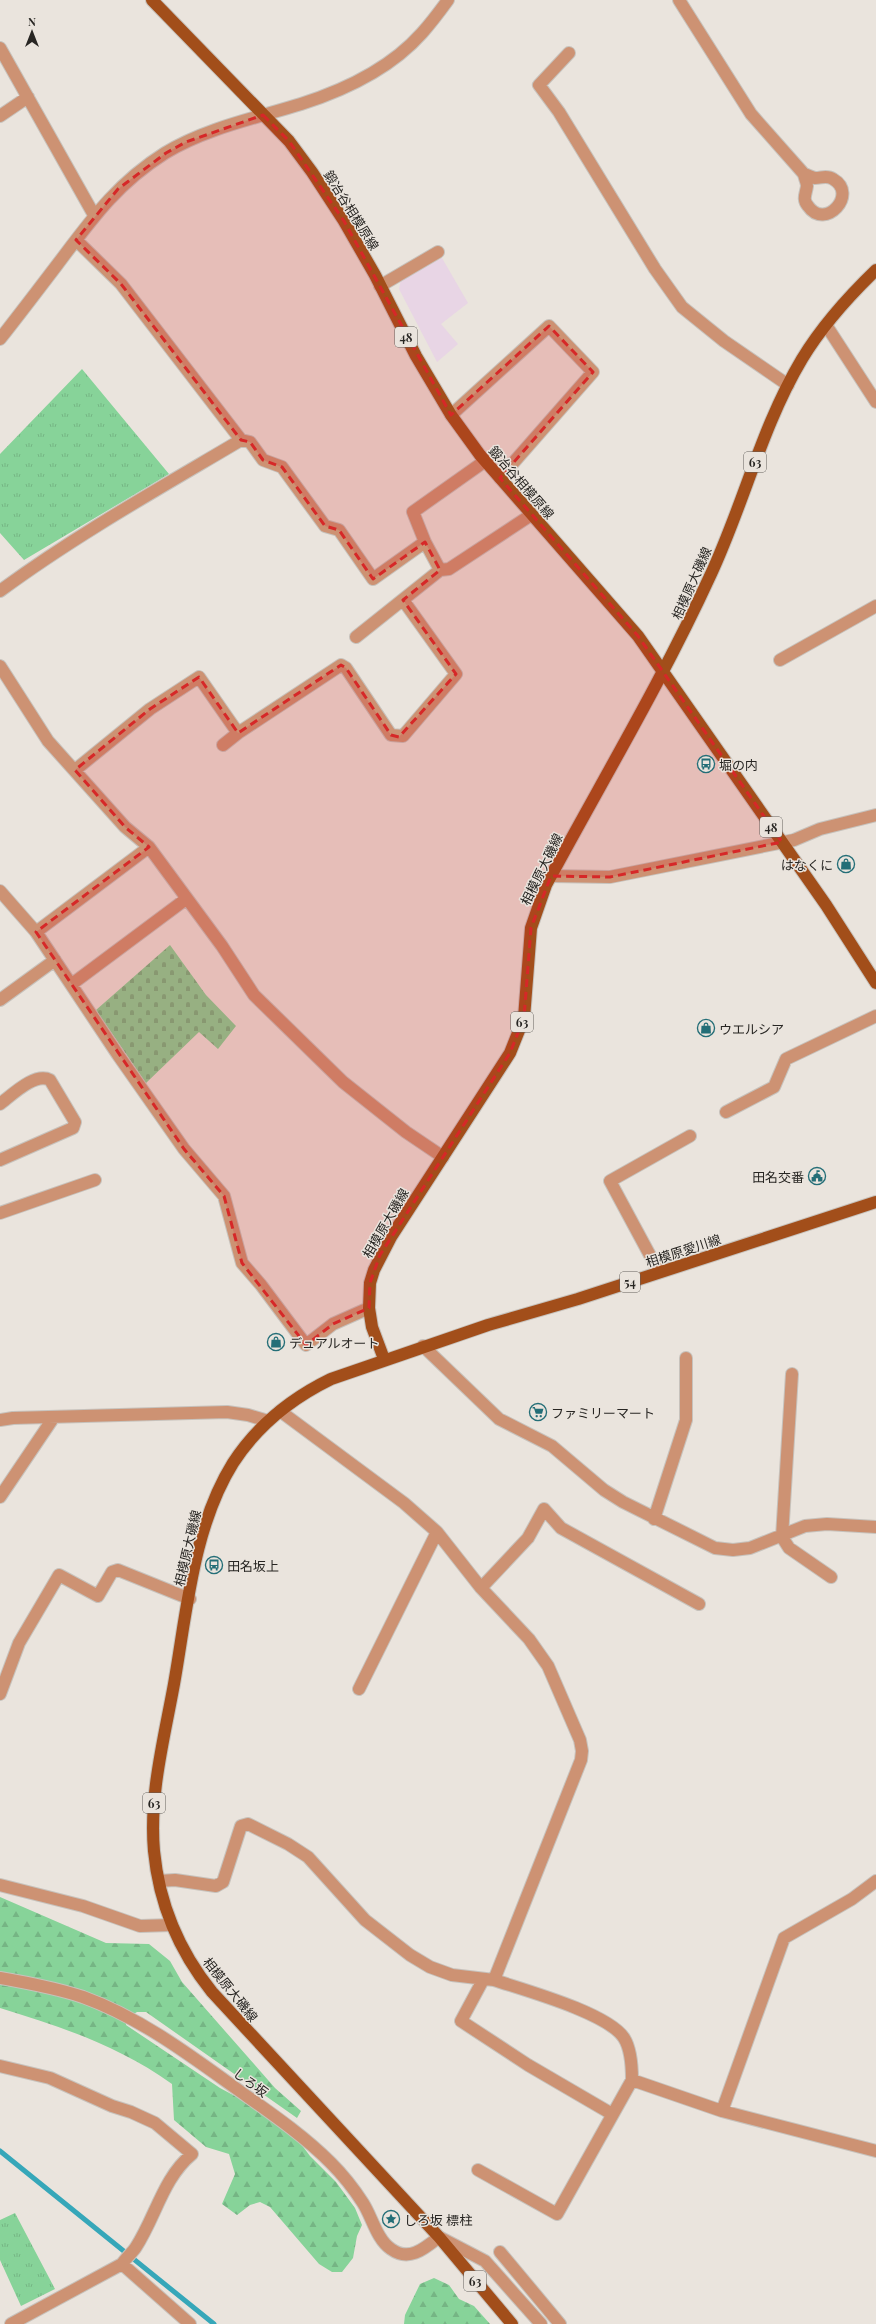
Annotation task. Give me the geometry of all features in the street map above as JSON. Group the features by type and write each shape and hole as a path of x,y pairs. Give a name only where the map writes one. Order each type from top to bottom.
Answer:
{"main road":[{"name":"鍛冶谷相模原線","path":"152,0 289,141 312,172 344,221 416,356 451,415 485,461 531,515 610,602 638,636 826,905 876,983"},
{"name":"相模原大磯線","path":"512,2324 439,2237 212,1992 188,1957 172,1925 159,1881 153,1839 156,1785 199,1547 206,1520 216,1497 234,1462 268,1421 280,1411 325,1382 384,1359 372,1327 369,1308 370,1283 380,1255 510,1052 519,1032 524,1018 530,928 539,902 551,876 664,673 712,572 765,435 802,359 826,325 876,270"},
{"name":"相模原愛川線","path":"384,1359 488,1325 578,1299 876,1202"}],"street":[{"path":"0,339 94,215 118,189 166,153 186,142 330,93 359,81 386,64 421,34 448,0"},
{"path":"679,0 751,114 804,174"},
{"path":"0,48 94,215"},
{"path":"570,53 539,85 559,112 655,269 682,307 724,341 788,386"},
{"path":"0,116 28,97"},
{"path":"76,240 121,284 241,440 250,442 263,460 282,467 325,526 339,530 373,579 425,542"},
{"path":"380,286 438,252"},
{"path":"826,325 876,402"},
{"path":"451,415 549,326 593,372 500,478"},
{"path":"0,591 28,570 241,440"},
{"path":"440,570 425,542 414,512 485,461"},
{"path":"356,637 440,570 449,569 531,515"},
{"path":"223,745 238,733 341,665 346,668 391,735 403,736 456,674 403,600"},
{"path":"780,660 876,606"},
{"path":"0,666 48,741 125,827 149,846 222,946 254,995 349,1087 406,1132 443,1156"},
{"path":"75,770 150,709 199,677 238,733"},
{"path":"551,876 610,877 782,842 820,829 876,815"},
{"path":"36,932 149,846"},
{"path":"0,891 36,932 118,1055 184,1149 224,1196 242,1262 306,1345 333,1324 369,1308"},
{"path":"72,984 186,898"},
{"path":"0,1000 55,960"},
{"path":"726,1112 774,1087 786,1059 876,1016"},
{"path":"0,1104 37,1078 46,1078 50,1080 75,1122 73,1128 0,1160"},
{"path":"659,1272 610,1181 690,1136"},
{"path":"0,1213 95,1180"},
{"path":"424,1346 499,1419 552,1446 604,1490 654,1519 715,1548 733,1550 750,1548 782,1537 806,1526 827,1524 876,1527"},
{"path":"654,1519 686,1420 686,1358"},
{"path":"792,1374 782,1537 789,1548 831,1577"},
{"path":"280,1411 404,1503 436,1532 481,1588 529,1639 548,1666 582,1751 581,1760 488,1980 460,2020 528,2065 612,2114"},
{"path":"0,1420 227,1412 248,1415 268,1421"},
{"path":"0,1498 54,1417"},
{"path":"481,1588 528,1538 544,1509 561,1528 699,1604"},
{"path":"359,1689 436,1532"},
{"path":"0,1694 19,1643 59,1575 98,1596 112,1572 118,1570 190,1599"},
{"path":"159,1881 189,1882 216,1886 223,1882 241,1826 248,1824 288,1844 308,1857 365,1920 410,1955 430,1967 452,1976 488,1980 590,2014 614,2027 625,2039 632,2068 632,2080 557,2214 478,2170"},
{"path":"722,2111 784,1938 852,1899 876,1881"},
{"path":"0,1886 83,1906 140,1926 172,1925"},
{"name":"しろ坂","path":"0,1978 38,1984 93,2001 143,2025 184,2051 298,2134 331,2163 353,2188 372,2218 382,2242 392,2250 406,2255 420,2252 439,2237"},
{"path":"0,2066 50,2078 112,2106 131,2112 155,2123 192,2154 182,2162 160,2198 136,2247 122,2264 27,2320 11,2324"},
{"path":"632,2080 722,2111 876,2151"},
{"path":"439,2237 485,2261 541,2324"},
{"path":"500,2252 560,2324"},
{"path":"122,2264 190,2324"}],"highlighted area":[{"path":"263,115 289,141 344,221 451,415 549,326 593,372 500,478 638,636 782,842 610,877 551,876 531,928 524,1018 510,1053 380,1255 370,1283 369,1308 333,1324 306,1345 242,1263 224,1196 184,1149 36,932 149,847 125,827 75,770 150,709 199,677 238,733 341,665 346,668 391,735 399,737 456,674 403,600 440,570 425,542 373,579 339,530 325,526 282,467 263,460 250,442 241,440 121,284 76,240 118,189 166,153 186,142"}],"shaded area":[{"path":"442,258 468,303 441,324 458,344 437,362 399,289 401,279"}],"green space":[{"path":"82,369 169,474 24,560 0,533 0,454"},
{"path":"170,945 206,995 236,1026 218,1049 199,1032 146,1083 96,1010"},
{"path":"0,1897 106,1943 149,1944 170,1961 182,1982 275,2088 301,2111 297,2118 146,2012 137,2012 126,2019 126,2025 220,2088 248,2103 298,2140 310,2156 336,2182 355,2208 362,2225 357,2236 353,2258 342,2272 332,2272 319,2264 270,2207 260,2202 250,2205 237,2215 222,2204 235,2174 229,2154 206,2147 174,2120 172,2084 111,2048 68,2030 0,2008"},
{"path":"15,2213 55,2289 21,2306 0,2260 0,2220"},
{"path":"434,2278 449,2285 459,2299 474,2306 490,2324 404,2324 405,2315 420,2284"}],"waterway":[{"path":"0,2151 214,2324"}],"place":[{"name":"堀の内","path":"706,764"},
{"name":"はなくに","path":"846,864"},
{"name":"ウエルシア","path":"706,1028"},
{"name":"田名交番","path":"817,1176"},
{"name":"デュアルオート","path":"276,1342"},
{"name":"ファミリーマート","path":"538,1412"},
{"name":"田名坂上","path":"214,1565"},
{"name":"しろ坂 標柱","path":"391,2219"}]}
